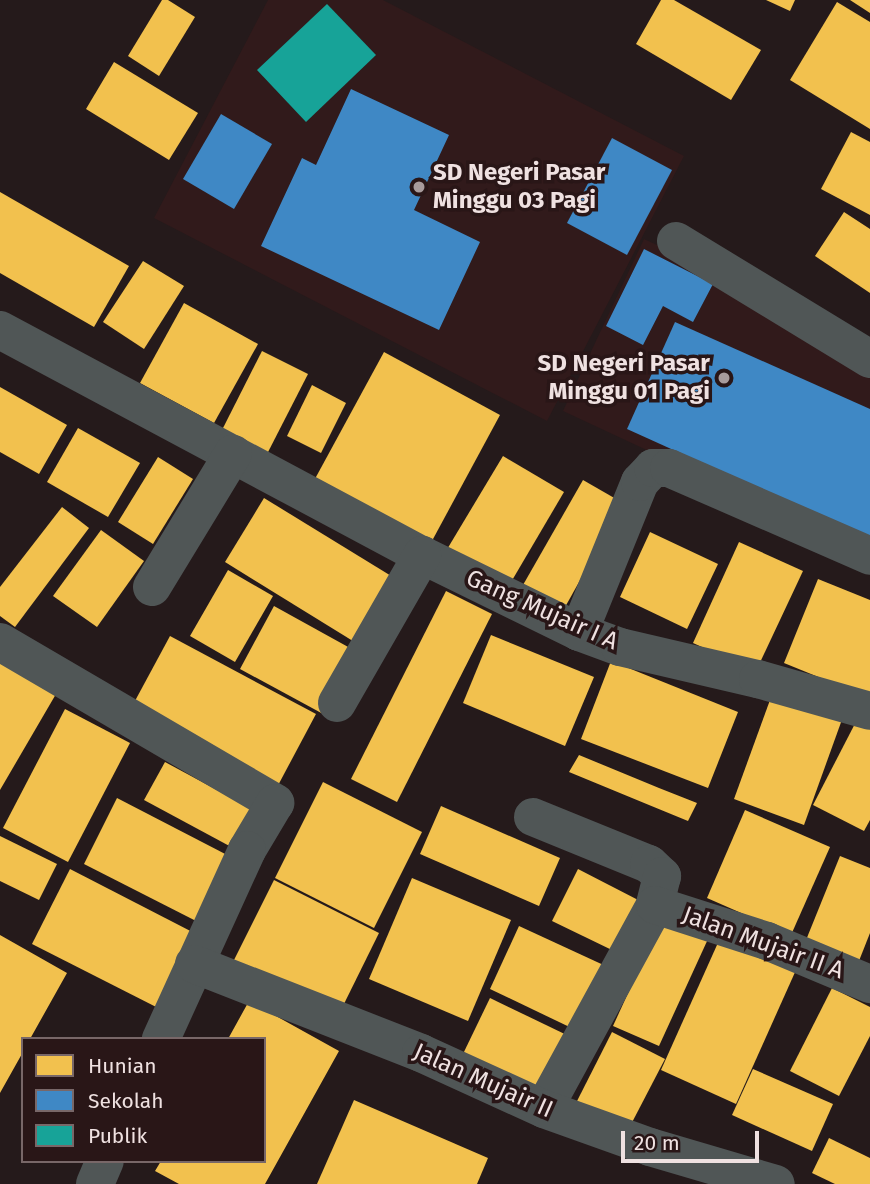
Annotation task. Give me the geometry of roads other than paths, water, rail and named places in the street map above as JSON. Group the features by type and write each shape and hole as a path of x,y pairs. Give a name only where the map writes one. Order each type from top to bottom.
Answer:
{"street":[{"path":"676,241 870,359"},
{"name":"Gang Mujair I A","path":"0,330 422,555 579,632 620,647 758,679 870,711"},
{"path":"152,587 233,454"},
{"path":"579,632 640,482 653,468 669,468 870,556"},
{"path":"337,703 422,555"},
{"path":"0,642 275,803 247,850 161,1037"},
{"path":"533,817 649,864 662,876 655,905 544,1109"},
{"name":"Jalan Mujair II A","path":"655,905 767,941 870,984"},
{"name":"Jalan Mujair II","path":"194,964 421,1053 544,1109 650,1147 776,1184"},
{"path":"95,1184 104,1163"}],"place":[{"name":"SD Negeri Pasar Minggu 03 Pagi","path":"419,187"},
{"name":"SD Negeri Pasar Minggu 01 Pagi","path":"724,378"}]}
